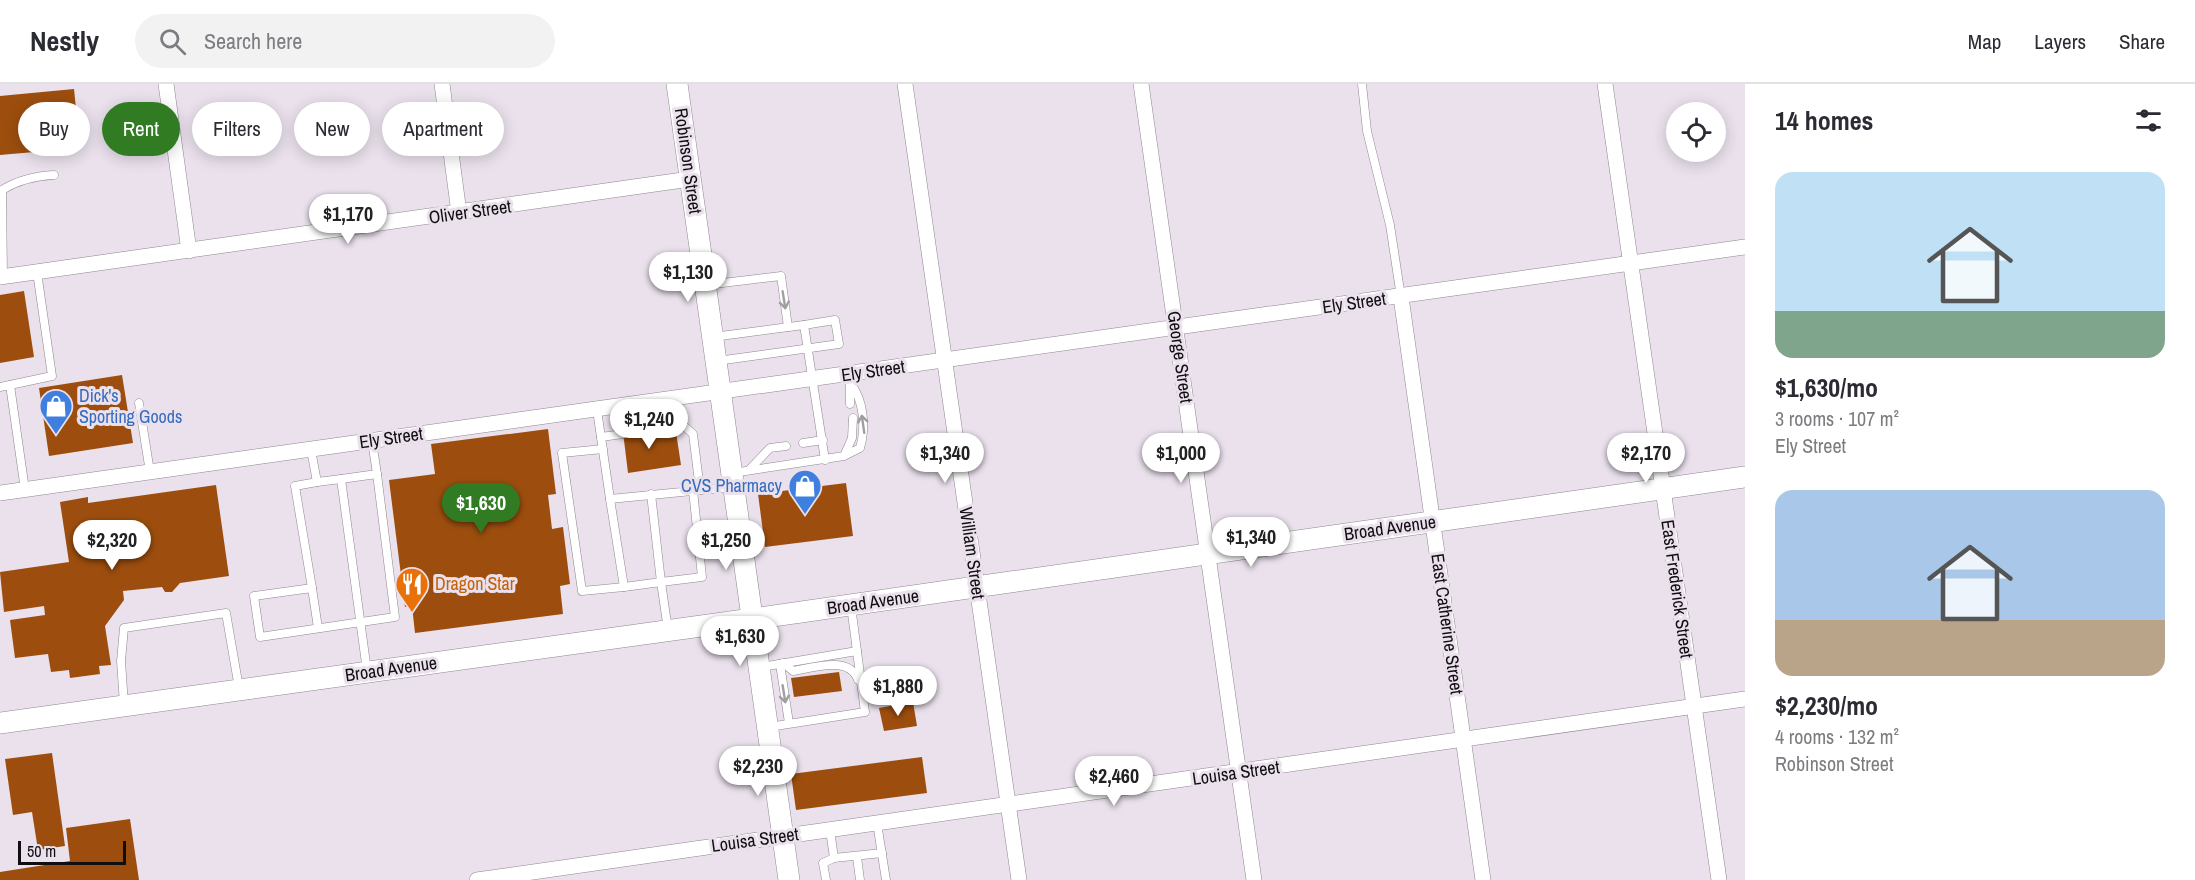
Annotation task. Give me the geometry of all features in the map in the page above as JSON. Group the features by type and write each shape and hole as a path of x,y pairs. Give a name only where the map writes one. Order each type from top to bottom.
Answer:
{"main road":[{"name":"Robinson Street","path":"677,84 720,393 738,477 752,619 774,665 768,727 789,880"},
{"name":"Broad Avenue","path":"0,723 752,619 1745,477"}],"street":[{"path":"166,84 189,251"},
{"path":"442,84 459,213"},
{"name":"William Street","path":"905,84 1019,880"},
{"name":"George Street","path":"1141,84 1254,880"},
{"name":"East Frederick Street","path":"1605,84 1719,880"},
{"name":"Oliver Street","path":"2,277 690,179"},
{"name":"Ely Street","path":"0,493 814,379 850,379 944,361 1745,248"},
{"name":"East Catherine Street","path":"1401,297 1483,880"},
{"name":"Louisa Street","path":"477,880 1745,699"}],"lane":[{"path":"1362,84 1367,130 1390,225 1401,297"},
{"path":"2,277 2,190 11,184 35,176 54,175"},
{"path":"0,387 52,376 37,272"},
{"path":"705,286 781,276 789,327"},
{"path":"712,337 835,320 839,344 716,361"},
{"path":"804,324 825,460"},
{"path":"850,379 850,404"},
{"path":"610,499 697,490 738,477 844,456 860,448 864,435 858,394 850,379"},
{"path":"10,385 25,489"},
{"path":"139,403 150,472"},
{"path":"597,410 624,587"},
{"path":"844,456 852,438 853,418"},
{"path":"603,448 562,453 582,591 702,577 693,434 684,426 640,431"},
{"path":"601,437 623,434"},
{"path":"803,443 822,440"},
{"path":"312,588 254,597 260,637 395,617 372,441"},
{"path":"738,477 770,448 786,446"},
{"path":"311,450 317,482"},
{"path":"318,628 295,486 377,474"},
{"path":"341,479 367,672"},
{"path":"651,494 668,630"},
{"path":"768,727 865,712 850,605"},
{"path":"124,706 121,661 124,628 226,613 239,690"},
{"path":"774,665 857,651"},
{"path":"774,665 793,671 836,665 850,667 856,672 863,699"},
{"path":"774,665 789,723"},
{"path":"877,823 886,880"},
{"path":"830,830 834,858"},
{"path":"826,880 823,863 834,858 882,853"},
{"path":"857,857 860,880"}],"building":[{"path":"74,89 75,102 18,102 18,153 0,155 0,96"},
{"path":"24,291 34,357 0,363 0,295"},
{"path":"122,375 133,443 49,456 39,388"},
{"path":"638,421 640,437 676,432 681,465 628,473 622,424"},
{"path":"548,429 556,494 548,495 552,529 563,527 570,584 560,586 563,614 415,633 412,606 405,607 389,480 435,474 431,444"},
{"name":"CVS Pharmacy","path":"846,483 853,536 765,547 758,494"},
{"path":"216,485 229,576 180,583 172,592 165,592 162,587 123,591 124,600 105,626 111,665 99,666 100,674 70,678 69,670 51,672 48,654 15,658 10,620 45,615 44,606 4,612 0,572 69,562 60,502 88,497 88,503"},
{"path":"839,672 842,691 794,697 791,678"},
{"path":"913,702 917,726 884,731 879,708"},
{"path":"52,753 65,846 38,850 32,812 13,815 5,759"},
{"path":"922,757 927,793 796,810 791,774"},
{"path":"130,819 139,880 0,880 0,872 70,861 66,828"}],"place":[{"name":"Dick's Sporting Goods","path":"56,435"},
{"name":"CVS Pharmacy","path":"805,515"},
{"name":"Dragon Star","path":"412,613"}]}
